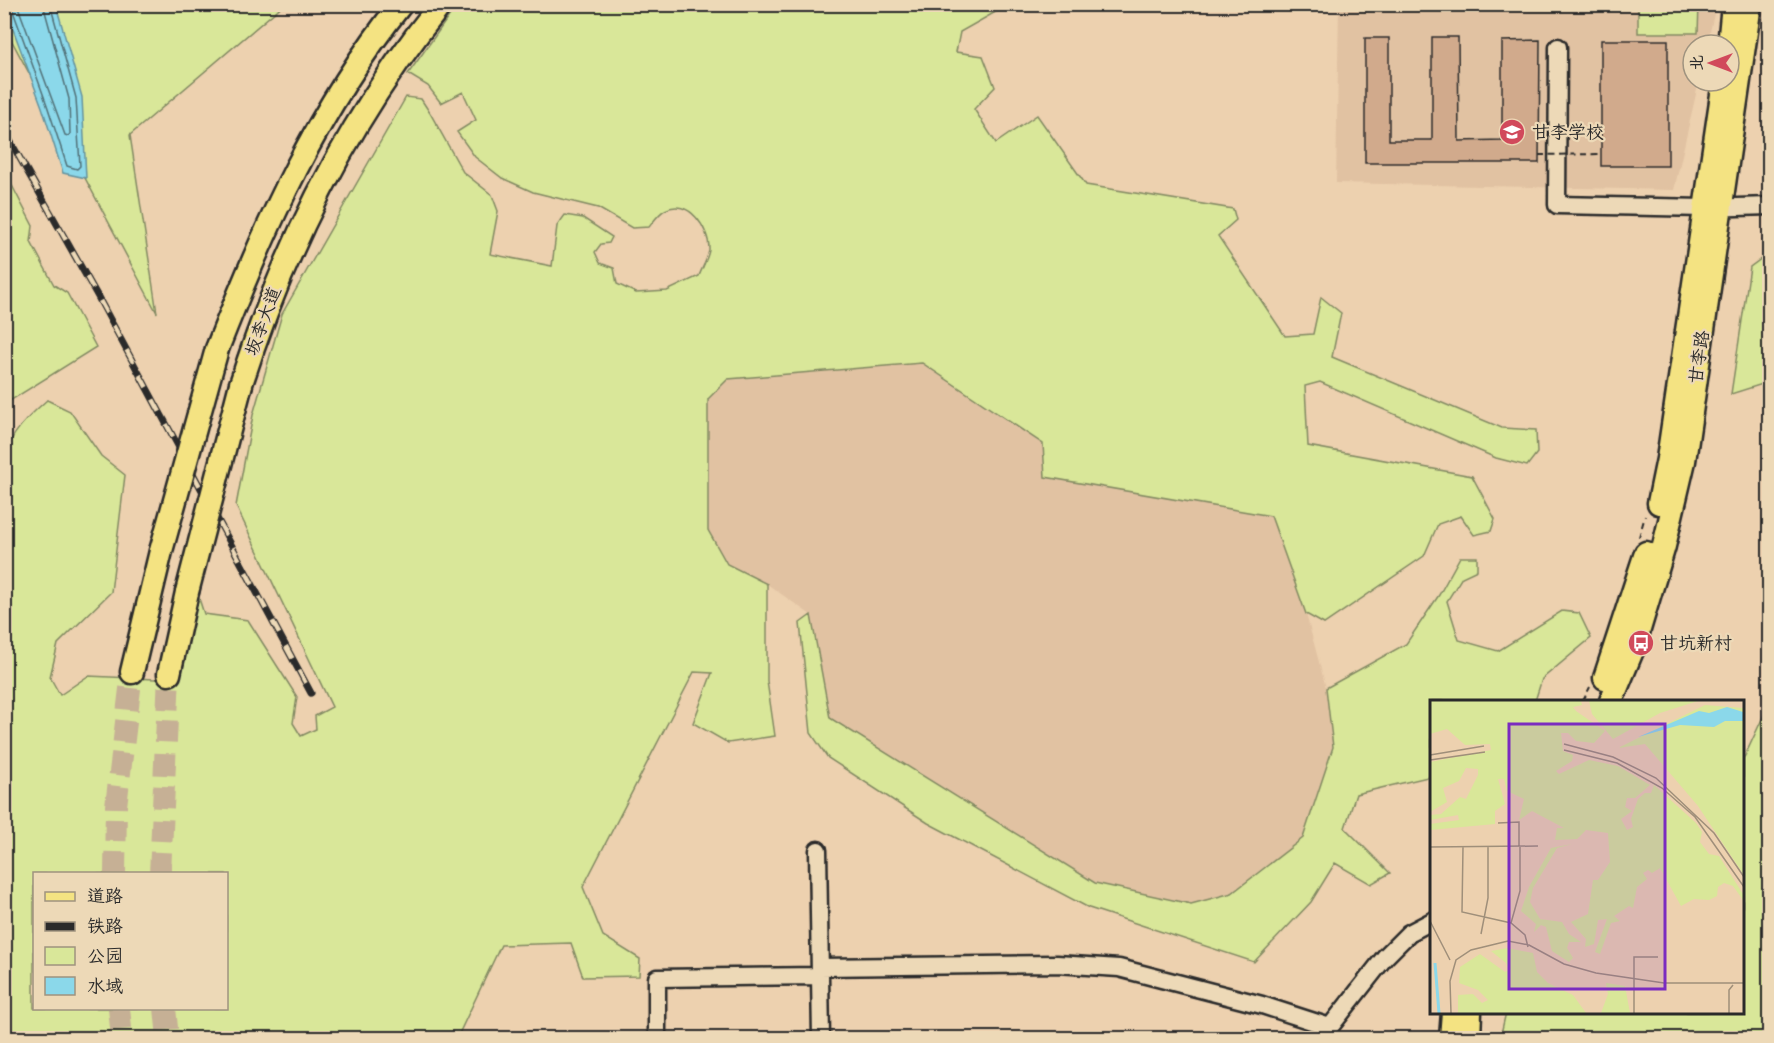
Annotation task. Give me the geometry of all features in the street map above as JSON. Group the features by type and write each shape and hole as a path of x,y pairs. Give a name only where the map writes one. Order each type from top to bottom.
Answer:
{"main road":[{"name":"坂李大道","path":"132,672 161,551 217,349 248,269 279,201 317,128 358,61 401,4"},
{"name":"坂李大道","path":"170,674 187,592 241,384 261,322 317,196 349,137 387,77 441,4"},
{"path":"1730,33 1733,4"},
{"name":"甘李路","path":"1595,700 1614,654 1650,538 1660,497 1750,4"},
{"name":"甘李路","path":"1611,700 1634,646 1675,503 1684,460 1713,208 1723,93"},
{"path":"1451,1038 1453,1013"},
{"path":"1469,1038 1470,1013"}],"street":[{"path":"1558,47 1557,205 1713,208 1770,206"},
{"path":"818,850 821,1038"},
{"path":"657,1038 657,978 1092,965 1119,968 1262,1005 1329,1033 1385,957 1409,933 1430,922"}],"path":[{"path":"1539,155 1601,154"}],"shaded area":[{"name":"甘李学校","path":"1339,5 1716,5 1710,33 1681,33 1681,93 1696,93 1674,190 1336,183"},
{"path":"922,363 1043,444 1045,477 1271,516 1306,614 1326,688 1333,747 1303,838 1232,893 1191,904 1095,883 830,718 811,615 767,584 727,564 708,530 708,399 728,379"}],"green space":[{"path":"4,5 283,5 130,135 157,313 5,28"},
{"path":"457,5 1008,5 960,32 956,52 983,56 995,87 974,109 996,143 1037,115 1086,185 1233,209 1236,220 1218,236 1285,336 1313,334 1321,297 1341,313 1332,357 1502,428 1536,430 1537,453 1527,466 1496,458 1320,382 1305,386 1308,446 1472,476 1495,519 1491,531 1474,535 1461,516 1438,524 1424,556 1324,624 1306,614 1271,516 1045,477 1043,444 922,363 728,379 708,399 708,530 727,564 767,584 767,681 775,736 728,743 693,723 712,673 694,672 583,887 603,936 640,959 639,976 583,977 571,943 501,945 457,1038 5,1038 4,458 15,433 27,419 47,400 70,411 101,456 125,475 111,592 58,644 50,677 60,695 88,676 177,680 196,589 204,614 248,620 297,697 293,723 301,736 316,729 315,716 332,707 236,506 253,415 282,314 406,97 421,99 463,172 492,195 498,211 490,254 552,266 557,226 565,215 583,218 612,237 609,243 601,244 595,252 600,263 614,268 617,284 636,293 667,291 699,276 709,250 708,242 702,225 689,211 674,207 658,215 649,227 632,228 598,208 533,192 502,178 475,157 457,132 476,120 463,92 441,103 428,86 408,74"},
{"path":"1638,5 1699,5 1698,33 1638,33"},
{"path":"5,172 33,226 31,242 54,285 67,293 96,347 5,404"},
{"path":"1769,253 1769,382 1731,394 1750,267"},
{"path":"1460,557 1477,557 1477,570 1462,577 1447,601 1459,640 1498,651 1562,611 1579,613 1591,638 1542,679 1535,700 1430,700 1430,776 1356,794 1345,828 1390,873 1371,884 1335,863 1311,902 1254,962 1089,908 928,823 828,758 811,733 800,623 811,615 830,718 1095,883 1191,904 1232,893 1303,838 1333,747 1326,688 1406,644 1439,595"},
{"path":"1769,704 1769,1038 1500,1038 1506,1013 1744,1013 1744,758"}],"water":[{"path":"4,5 56,5 82,97 86,178 63,173 42,107"}],"building":[{"path":"1432,37 1458,37 1459,141 1502,140 1502,41 1540,40 1539,163 1365,163 1365,38 1389,38 1389,140 1432,140"},
{"path":"1601,40 1668,40 1668,166 1601,166"}],"tunnel":[{"path":"115,872 116,806 132,672"},
{"path":"160,872 169,674"},
{"path":"119,1010 122,1038"},
{"path":"165,1010 168,1038"}],"railway":[{"path":"4,130 98,297 311,693"}],"place":[{"name":"甘李学校","path":"1512,132"},
{"name":"甘坑新村","path":"1641,643"}]}
